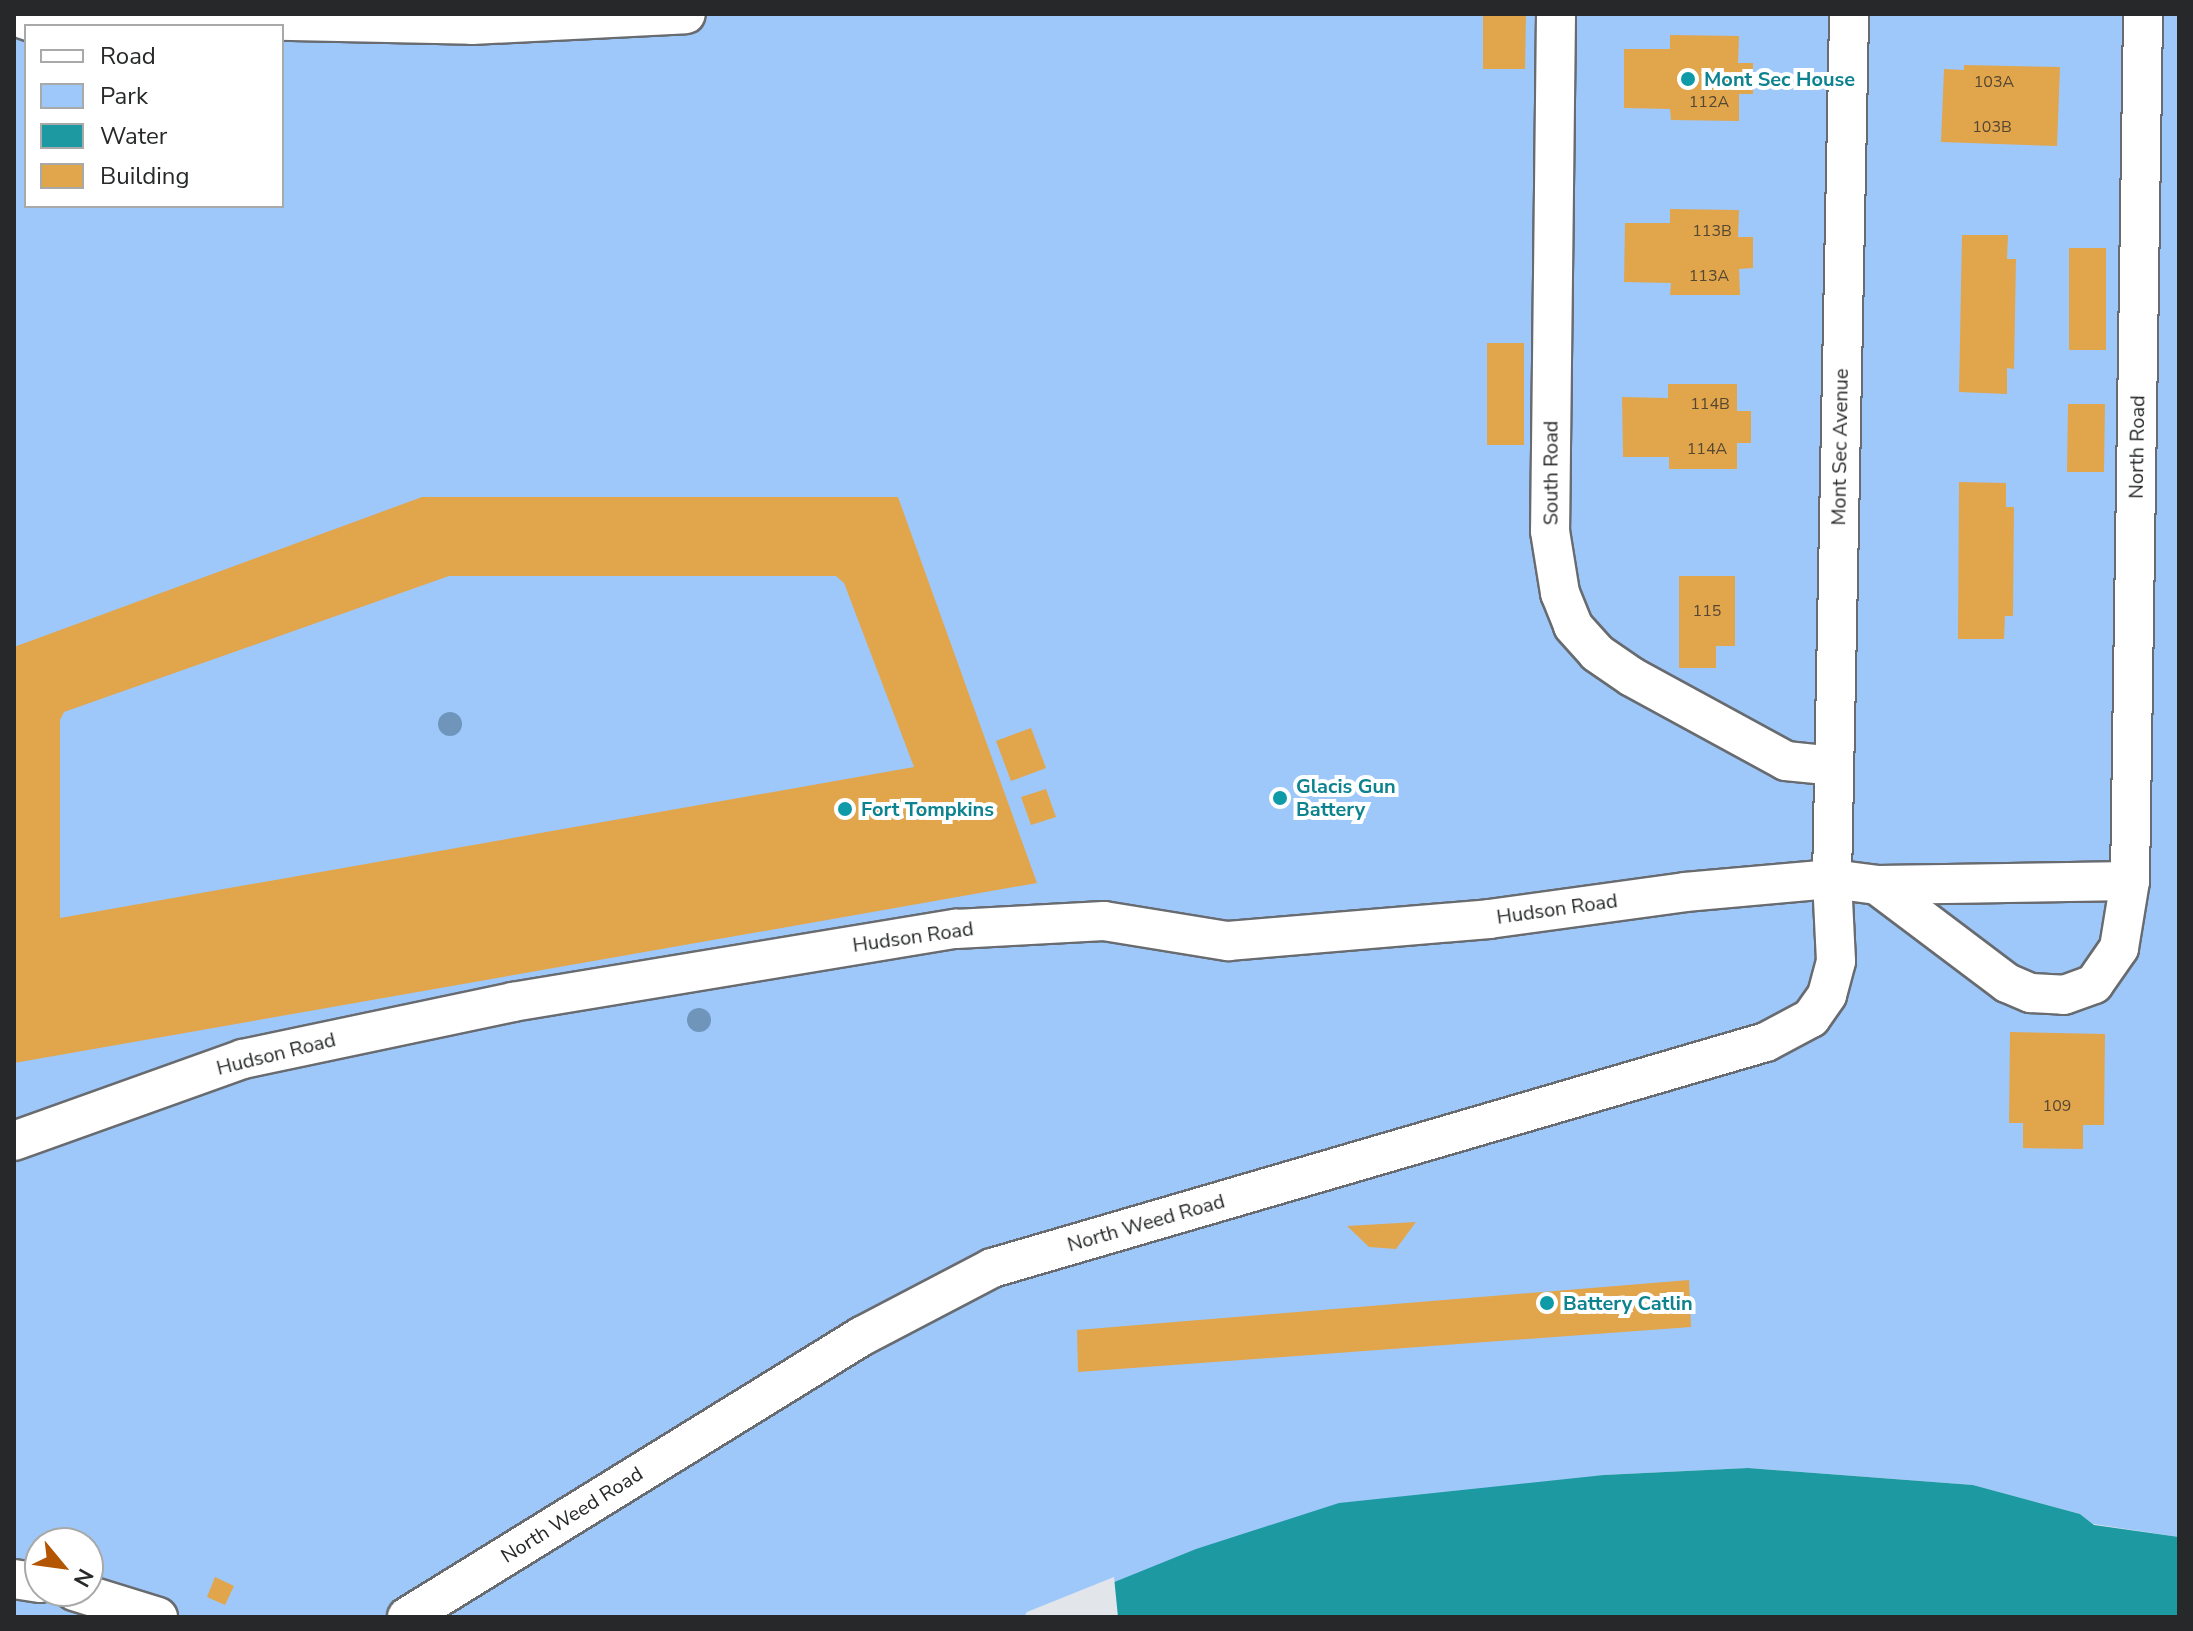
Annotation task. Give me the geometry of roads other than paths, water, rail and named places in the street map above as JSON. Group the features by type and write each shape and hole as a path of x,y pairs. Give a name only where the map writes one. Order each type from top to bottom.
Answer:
{"street":[{"path":"14,16 34,23 195,19 472,25 686,14"},
{"name":"South Road","path":"1556,14 1550,531 1560,593 1573,626 1597,653 1632,677 1786,761 1834,766"},
{"name":"Mont Sec Avenue","path":"1832,879 1849,14"},
{"name":"North Road","path":"1877,885 2007,983 2031,993 2064,995 2094,984 2110,968 2119,948 2130,881 2143,14"},
{"name":"Hudson Road","path":"14,1141 243,1059 513,1002 956,929 1104,921 1228,941 1283,938 1832,879 1877,885 2130,881"},
{"name":"North Weed Road","path":"407,1617 862,1336 992,1268 1789,1032 1811,1018 1827,995 1836,961 1832,879"},
{"path":"104,1600 158,1617"}],"water":[{"path":"1748,1468 1973,1485 2080,1514 2094,1525 2179,1537 2179,1617 1028,1617 1196,1549 1339,1503 1604,1475"}],"place":[{"name":"Mont Sec House","path":"1688,79"},
{"name":"Glacis Gun Battery","path":"1280,798"},
{"name":"Fort Tompkins","path":"845,809"},
{"name":"Battery Catlin","path":"1547,1303"}]}
